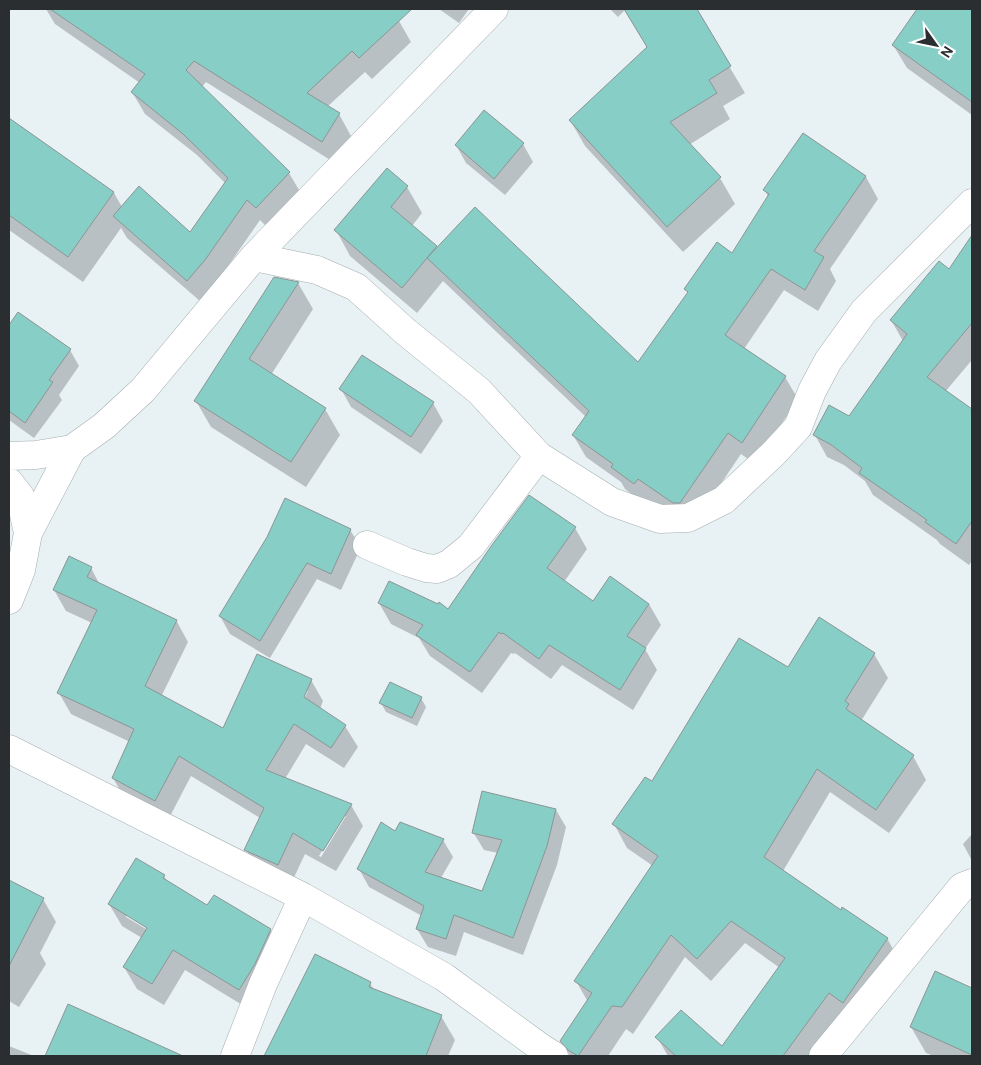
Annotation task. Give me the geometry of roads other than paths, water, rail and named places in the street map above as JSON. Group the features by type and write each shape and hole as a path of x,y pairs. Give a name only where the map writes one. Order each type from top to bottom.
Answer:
{"street":[{"path":"9,456 36,455 72,448 104,426 143,390 254,257 494,9"},
{"path":"254,257 317,270 356,287 406,332 479,391 539,456 612,502 660,520 688,518 724,500 774,453 798,426 812,391 828,361 864,311 972,202"},
{"path":"9,600 21,570 28,533 72,448"},
{"path":"367,545 426,568 437,570 449,564 471,546 539,456"},
{"path":"9,482 20,496 28,533"},
{"path":"9,749 303,897 444,977 545,1053"},
{"path":"823,1056 962,887 972,882"},
{"path":"235,1056 262,984 303,897"}]}
